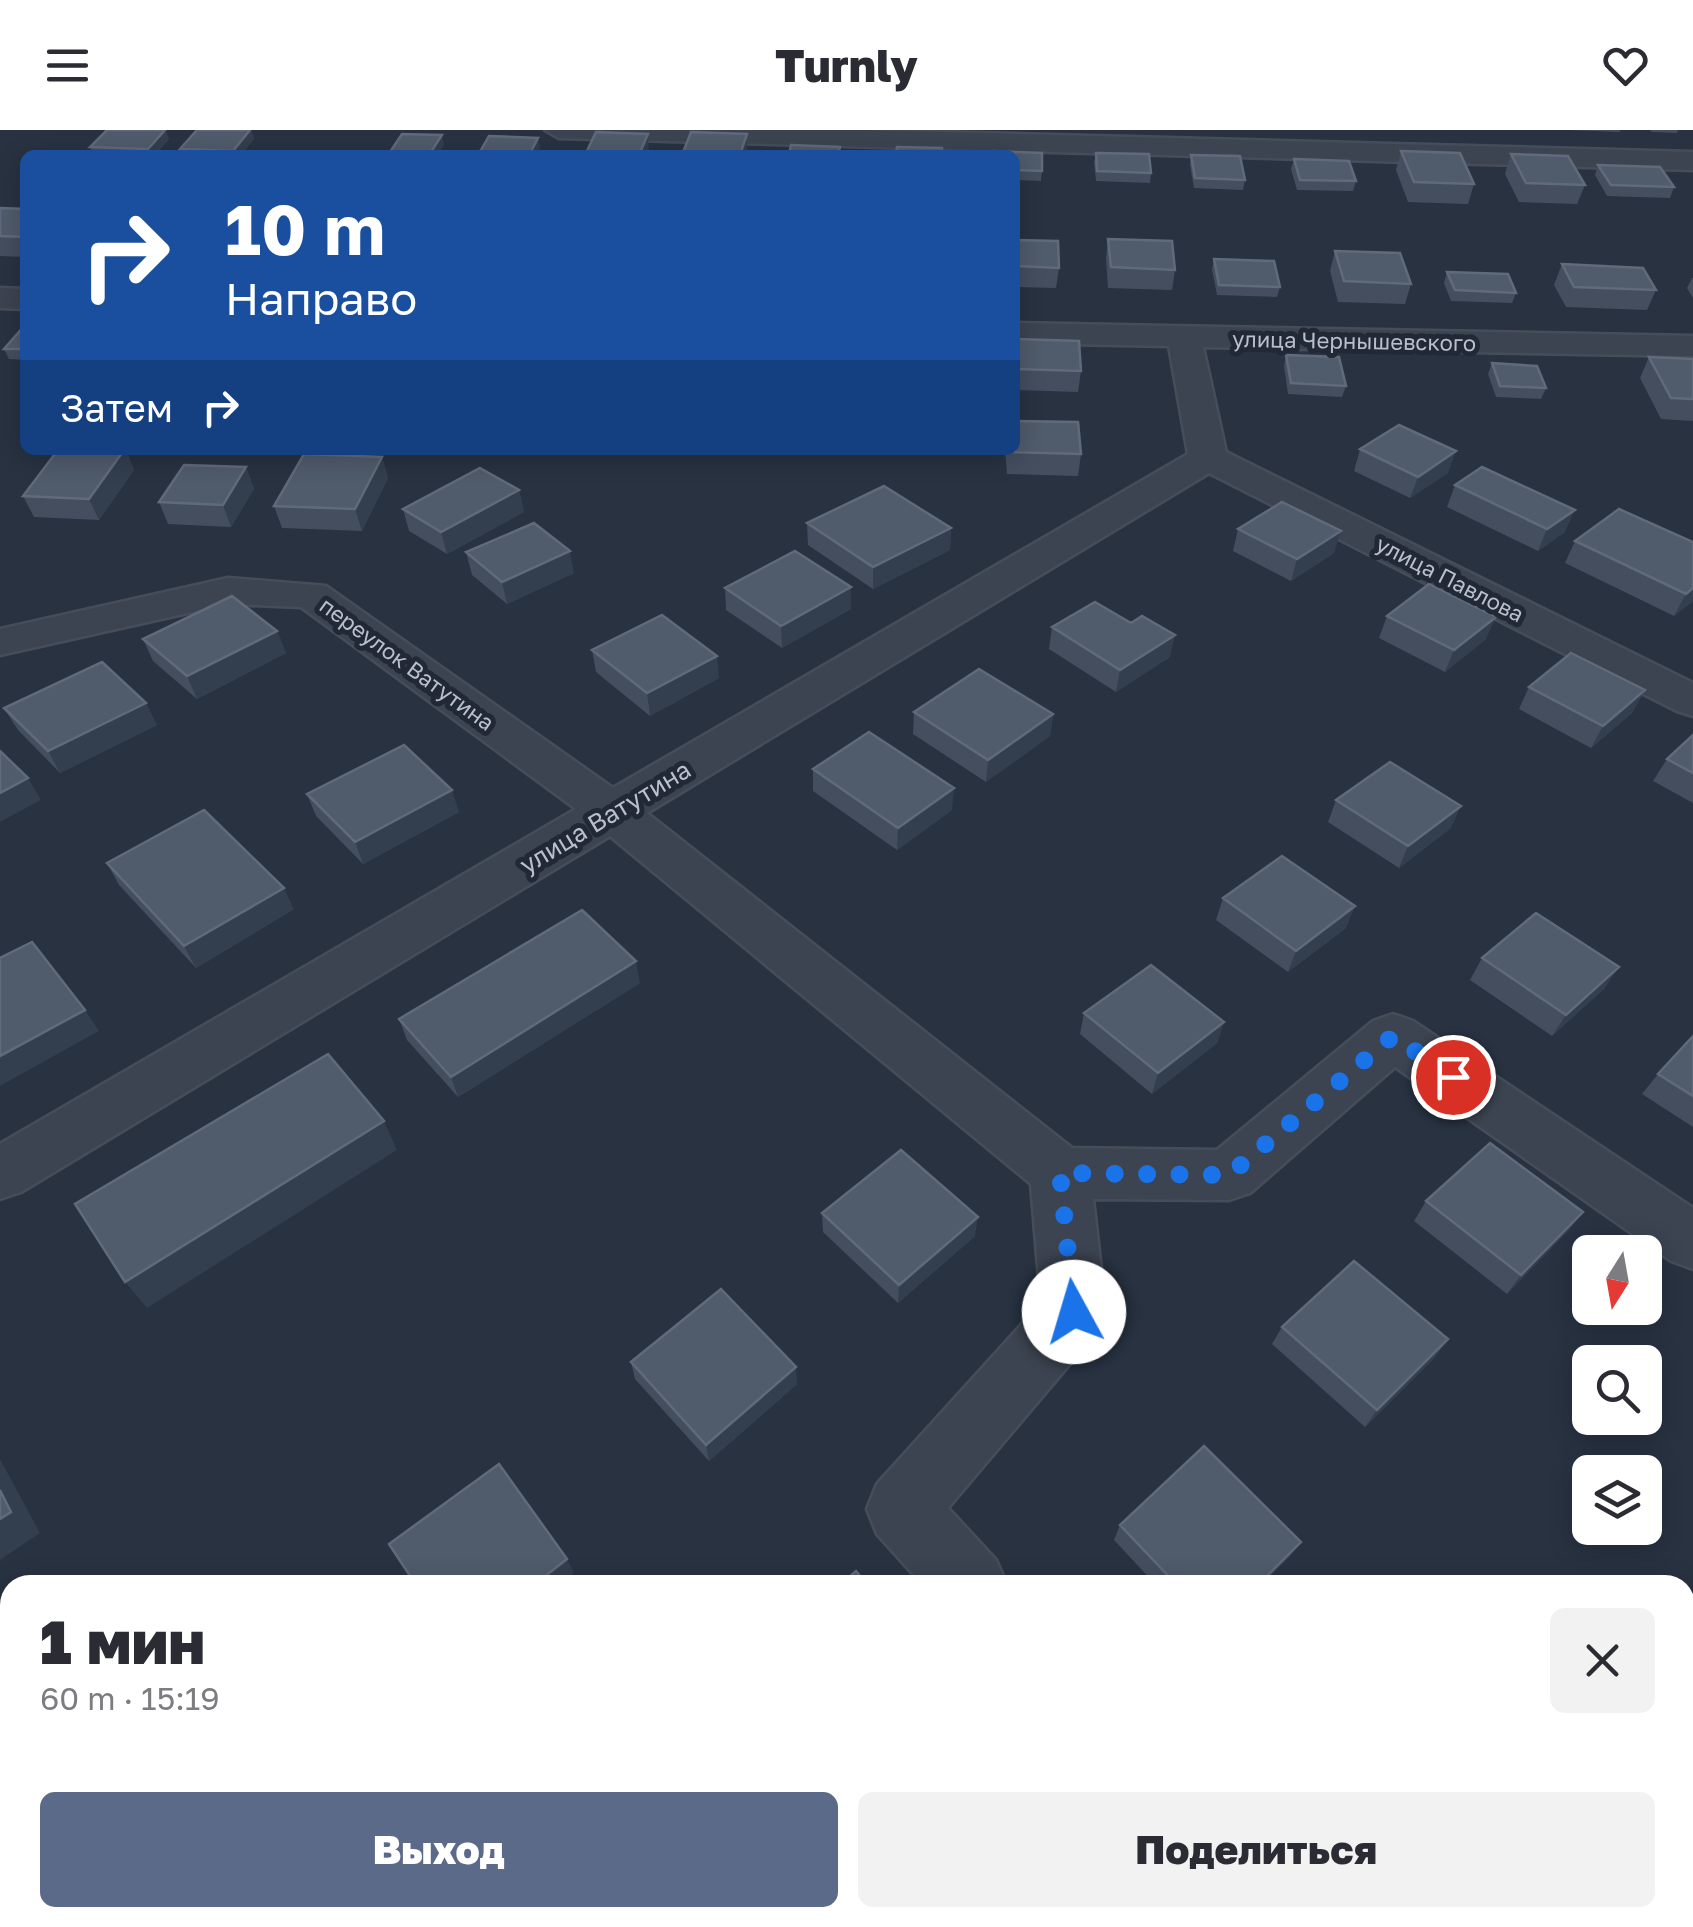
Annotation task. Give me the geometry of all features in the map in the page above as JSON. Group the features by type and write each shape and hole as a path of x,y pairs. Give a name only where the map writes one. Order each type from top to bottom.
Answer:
{"street":[{"path":"559,130 1692,161"},
{"name":"улица Чернышевского","path":"1020,333 1693,346"},
{"path":"1184,338 1208,458"},
{"name":"улица Павлова","path":"1208,458 1693,700"},
{"name":"улица Ватутина","path":"0,1174 1208,458"},
{"name":"переулок Ватутина","path":"0,642 228,591 311,595 614,812 1060,1173"},
{"path":"962,1575 902,1509 1074,1312 1060,1173 1229,1175 1393,1036 1693,1242"}],"building":[{"path":"107,130 165,130 148,149 90,147"},
{"path":"197,130 250,130 234,150 180,149"},
{"path":"596,132 648,134 641,150 587,150"},
{"path":"691,132 747,134 742,150 684,150"},
{"path":"402,134 442,135 432,150 391,150"},
{"path":"489,136 538,138 532,150 481,150"},
{"path":"791,145 840,147 839,150 790,150"},
{"path":"897,147 942,148 942,150 897,150"},
{"path":"1401,151 1460,153 1474,184 1414,182"},
{"path":"1020,152 1042,153 1042,171 1020,170"},
{"path":"1096,153 1149,154 1151,173 1097,171"},
{"path":"1511,154 1568,156 1585,185 1526,183"},
{"path":"1191,155 1240,156 1245,180 1195,178"},
{"path":"1294,159 1349,161 1356,181 1300,180"},
{"path":"1598,165 1660,167 1674,187 1611,185"},
{"path":"0,208 20,209 20,237 0,236"},
{"path":"1108,239 1172,241 1175,270 1111,267"},
{"path":"1020,240 1058,241 1059,268 1020,266"},
{"path":"1335,251 1400,253 1411,284 1344,281"},
{"path":"1214,259 1274,261 1280,287 1219,285"},
{"path":"1562,264 1643,268 1656,290 1574,287"},
{"path":"1447,272 1508,274 1516,293 1455,290"},
{"path":"20,331 20,349 4,349"},
{"path":"1020,339 1079,341 1081,371 1020,369"},
{"path":"1286,355 1339,357 1346,386 1291,383"},
{"path":"1649,357 1693,359 1693,399 1671,398"},
{"path":"1492,363 1537,366 1546,388 1500,386"},
{"path":"1020,421 1078,422 1081,454 1020,452"},
{"path":"1399,425 1456,451 1418,477 1360,449"},
{"path":"54,455 120,455 89,499 23,496"},
{"path":"303,455 382,457 355,509 274,506"},
{"path":"184,465 246,467 223,505 159,502"},
{"path":"1482,467 1575,510 1547,529 1455,485"},
{"path":"480,468 519,490 441,532 403,509"},
{"path":"884,486 951,528 873,567 807,523"},
{"path":"1282,502 1341,531 1297,559 1238,529"},
{"path":"1619,509 1693,542 1693,588 1686,594 1575,541"},
{"path":"534,523 570,551 502,582 466,552"},
{"path":"795,551 851,587 781,626 725,588"},
{"path":"1429,584 1496,617 1454,650 1387,616"},
{"path":"232,596 277,631 187,676 143,639"},
{"path":"1095,602 1131,623 1142,616 1175,635 1120,670 1052,627"},
{"path":"662,615 717,656 647,693 592,650"},
{"path":"1571,653 1645,690 1603,726 1529,687"},
{"path":"102,662 146,703 48,751 4,708"},
{"path":"979,669 1053,714 988,760 914,712"},
{"path":"869,732 954,788 898,828 813,769"},
{"path":"1693,735 1693,773 1667,759"},
{"path":"404,745 452,790 355,842 307,794"},
{"path":"0,751 28,778 0,793"},
{"path":"1390,762 1461,806 1408,846 1336,800"},
{"path":"204,810 284,888 184,946 107,863"},
{"path":"1282,856 1355,906 1296,951 1223,898"},
{"path":"582,910 636,961 451,1077 399,1019"},
{"path":"1536,913 1619,967 1566,1015 1482,958"},
{"path":"32,942 85,1010 0,1056 0,958"},
{"path":"1151,965 1224,1022 1158,1073 1084,1013"},
{"path":"1693,1036 1693,1096 1658,1074"},
{"path":"328,1054 384,1121 125,1282 75,1204"},
{"path":"1490,1143 1583,1212 1521,1275 1426,1201"},
{"path":"901,1150 978,1217 899,1285 822,1213"},
{"path":"1354,1261 1448,1339 1377,1410 1282,1327"},
{"path":"721,1289 796,1367 706,1445 631,1362"},
{"path":"1204,1446 1301,1542 1268,1575 1168,1575 1120,1525"},
{"path":"499,1464 567,1559 547,1575 409,1575 389,1544"},
{"path":"0,1490 11,1512 0,1519"}],"route":[{"path":"1074,1312 1060,1173 1229,1175 1393,1036 1453,1077"}]}
